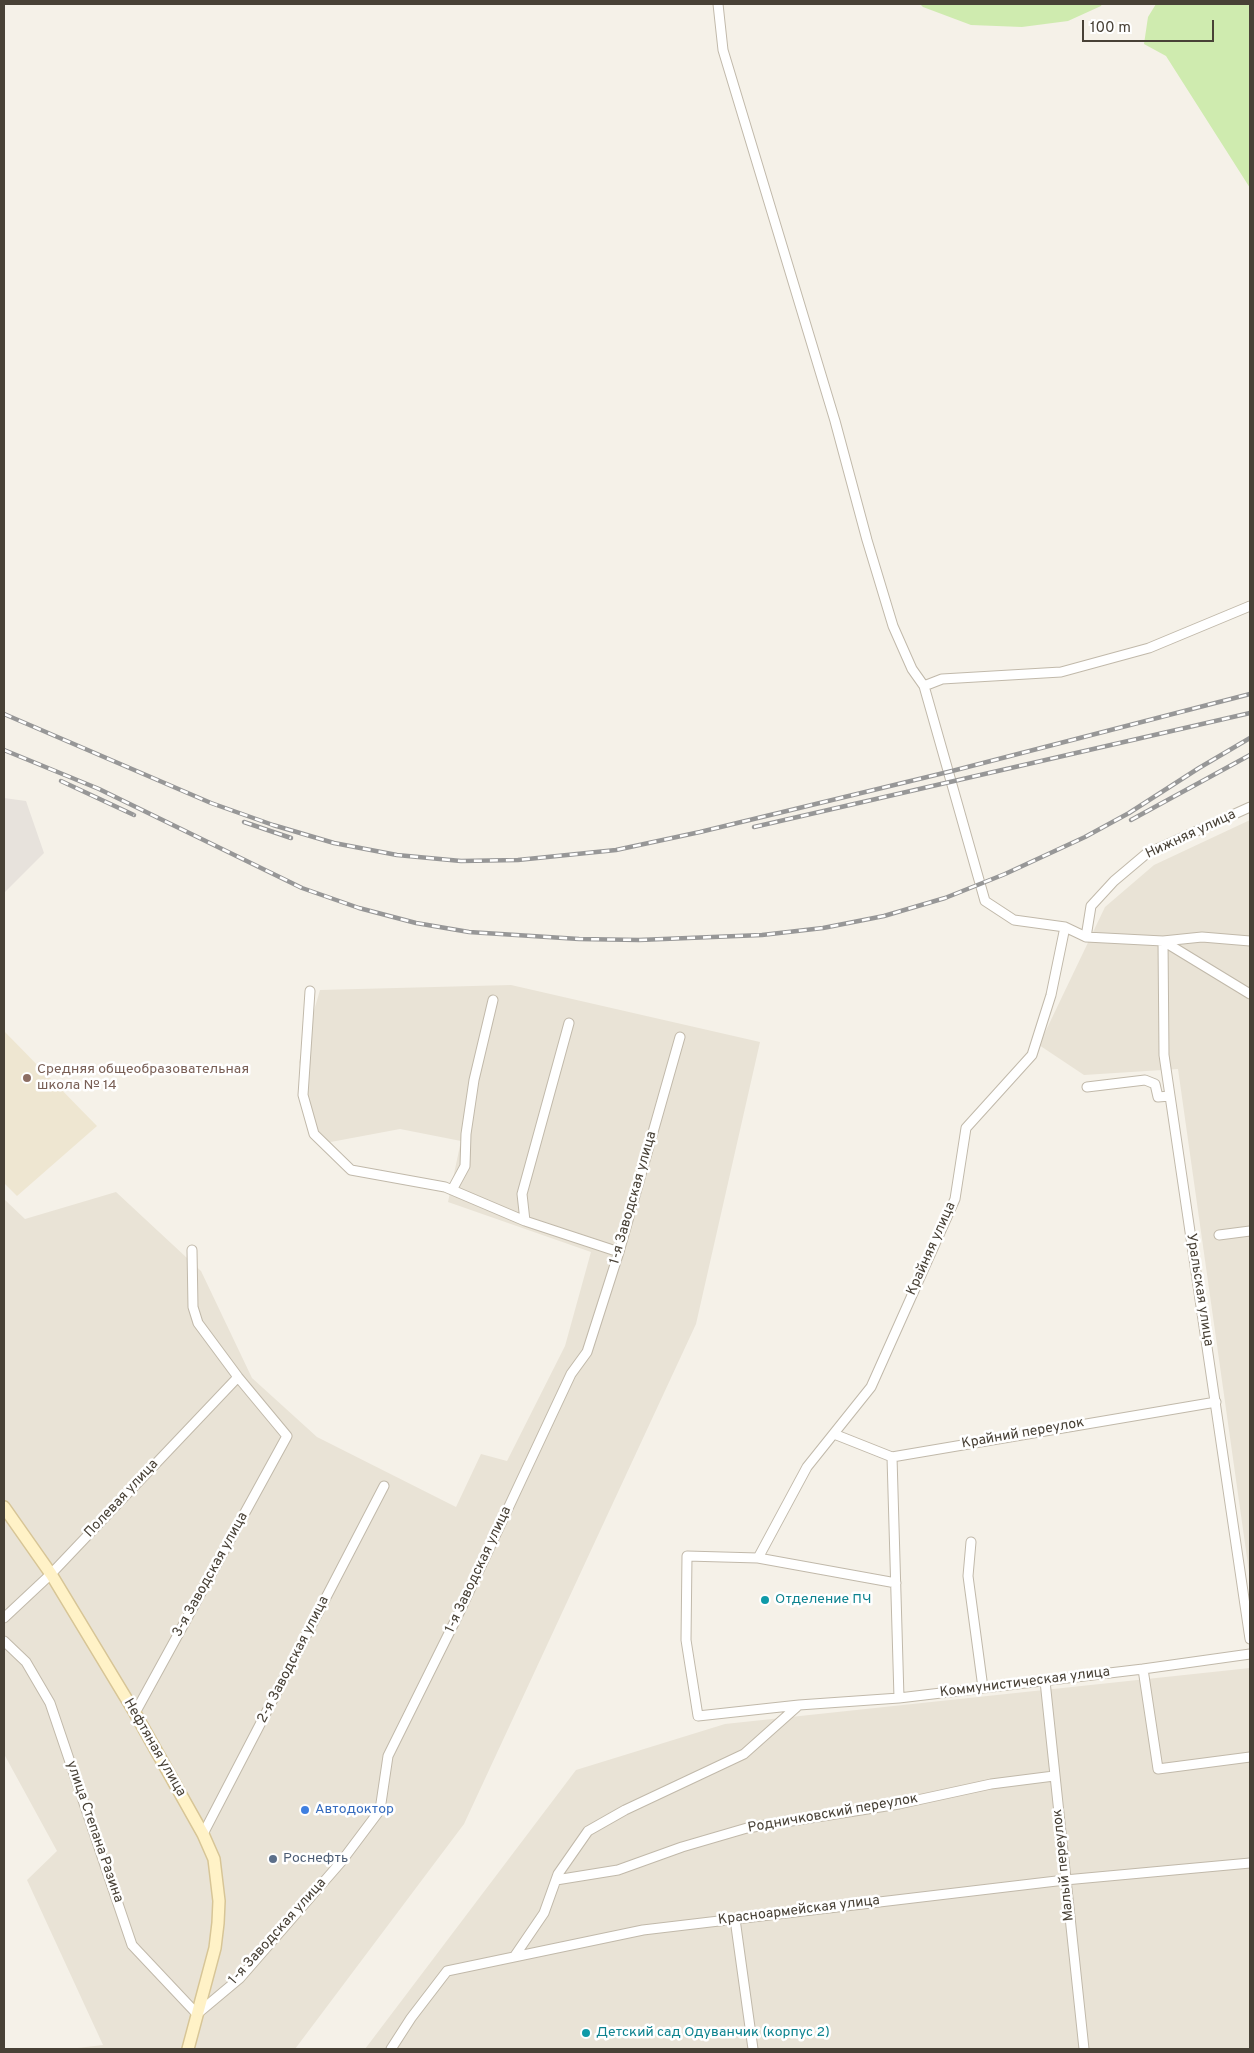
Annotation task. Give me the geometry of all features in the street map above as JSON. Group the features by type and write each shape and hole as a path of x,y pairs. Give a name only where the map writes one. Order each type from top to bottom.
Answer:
{"main road":[{"name":"Нефтяная улица","path":"4,1507 52,1574 135,1714 203,1834 214,1858 217,1879 218,1923 215,1948 197,2014"},
{"path":"188,2049 197,2014"}],"street":[{"path":"718,4 723,50 835,421 867,540 893,626 912,669 924,686 985,901 1014,920 1065,927 1086,937 1163,941 1202,937 1250,941"},
{"path":"924,686 942,679 1061,672 1149,648 1250,606"},
{"name":"Нижняя улица","path":"1086,937 1092,906 1114,882 1146,854 1250,807"},
{"name":"Крайняя улица","path":"758,1558 807,1467 871,1387 955,1199 966,1128 1032,1055 1051,994 1065,927"},
{"path":"1163,941 1250,994"},
{"name":"Уральская улица","path":"1163,941 1164,1055 1250,1639"},
{"path":"310,991 303,1095 314,1134 351,1170 417,1181 452,1190 524,1221 619,1252"},
{"path":"452,1190 466,1166 466,1134 474,1080 493,1000"},
{"path":"524,1221 522,1194 569,1022"},
{"name":"1-я Заводская улица","path":"197,2014 240,1978 341,1862 380,1810 388,1756 460,1611 571,1374 587,1352 619,1252 680,1037"},
{"path":"1087,1087 1145,1080 1155,1084 1158,1097 1170,1096"},
{"path":"1219,1235 1250,1231"},
{"path":"192,1250 193,1307 198,1323 238,1377"},
{"name":"3-я Заводская улица","path":"135,1714 287,1436 238,1377"},
{"name":"Полевая улица","path":"4,1618 52,1574 238,1377"},
{"name":"Крайний переулок","path":"892,1457 1216,1402"},
{"path":"834,1434 892,1457 899,1698"},
{"name":"2-я Заводская улица","path":"203,1834 384,1486"},
{"path":"970,1542 968,1576 983,1688"},
{"name":"Коммунистическая улица","path":"758,1558 687,1556 686,1640 698,1716 799,1705 899,1698 1143,1669 1250,1654"},
{"path":"758,1558 896,1583"},
{"name":"улица Степана Разина","path":"4,1641 26,1662 50,1703 132,1945 197,2014"},
{"path":"1143,1669 1158,1769 1250,1757"},
{"name":"Малый переулок","path":"1045,1681 1084,2049"},
{"path":"514,1957 544,1913 556,1880 588,1831 625,1810 744,1754 799,1705"},
{"name":"Родничковский переулок","path":"556,1880 618,1870 682,1847 755,1826 899,1804 991,1784 1054,1776"},
{"name":"Красноармейская улица","path":"391,2049 411,2018 447,1971 643,1930 1065,1880 1250,1863"},
{"path":"735,1919 753,2049"}],"shaded area":[{"path":"4,798 26,801 44,853 4,893"},
{"path":"1250,820 1250,1579 1178,1069 1084,1075 1039,1045 1105,907 1154,865"},
{"path":"511,985 760,1042 696,1324 464,1824 295,2049 69,2049 103,2045 27,1880 57,1851 4,1754 4,1199 25,1219 116,1192 201,1271 252,1378 317,1437 456,1507 481,1454 507,1461 565,1346 591,1252 448,1202 461,1141 400,1129 320,1144 299,1062 320,990"},
{"name":"Средняя общеобразовательная школа № 14","path":"4,1031 97,1126 17,1196 4,1183"},
{"path":"1250,1668 1250,2049 365,2049 576,1770 725,1724"}],"green space":[{"path":"920,4 1102,4 1068,21 1022,27 971,25 923,7"},
{"path":"1156,4 1250,4 1250,188 1166,56 1144,44 1148,17"}],"railway":[{"path":"4,714 211,803 273,825 334,843 397,855 461,861 518,860 616,850 700,832 952,771 1250,694"},
{"path":"754,827 1250,713"},
{"path":"4,750 99,789 302,888 359,908 416,923 469,932 579,939 639,940 762,935 823,928 884,916 945,898 1005,874 1085,837 1129,813 1250,738"},
{"path":"1131,820 1250,755"},
{"path":"61,781 134,815"},
{"path":"244,822 291,838"}],"place":[{"name":"Средняя общеобразовательная школа № 14","path":"27,1078"},
{"name":"Отделение ПЧ","path":"765,1600"},
{"name":"Автодоктор","path":"305,1810"},
{"name":"Роснефть","path":"273,1859"},
{"name":"Детский сад Одуванчик (корпус 2)","path":"586,2033"}]}
